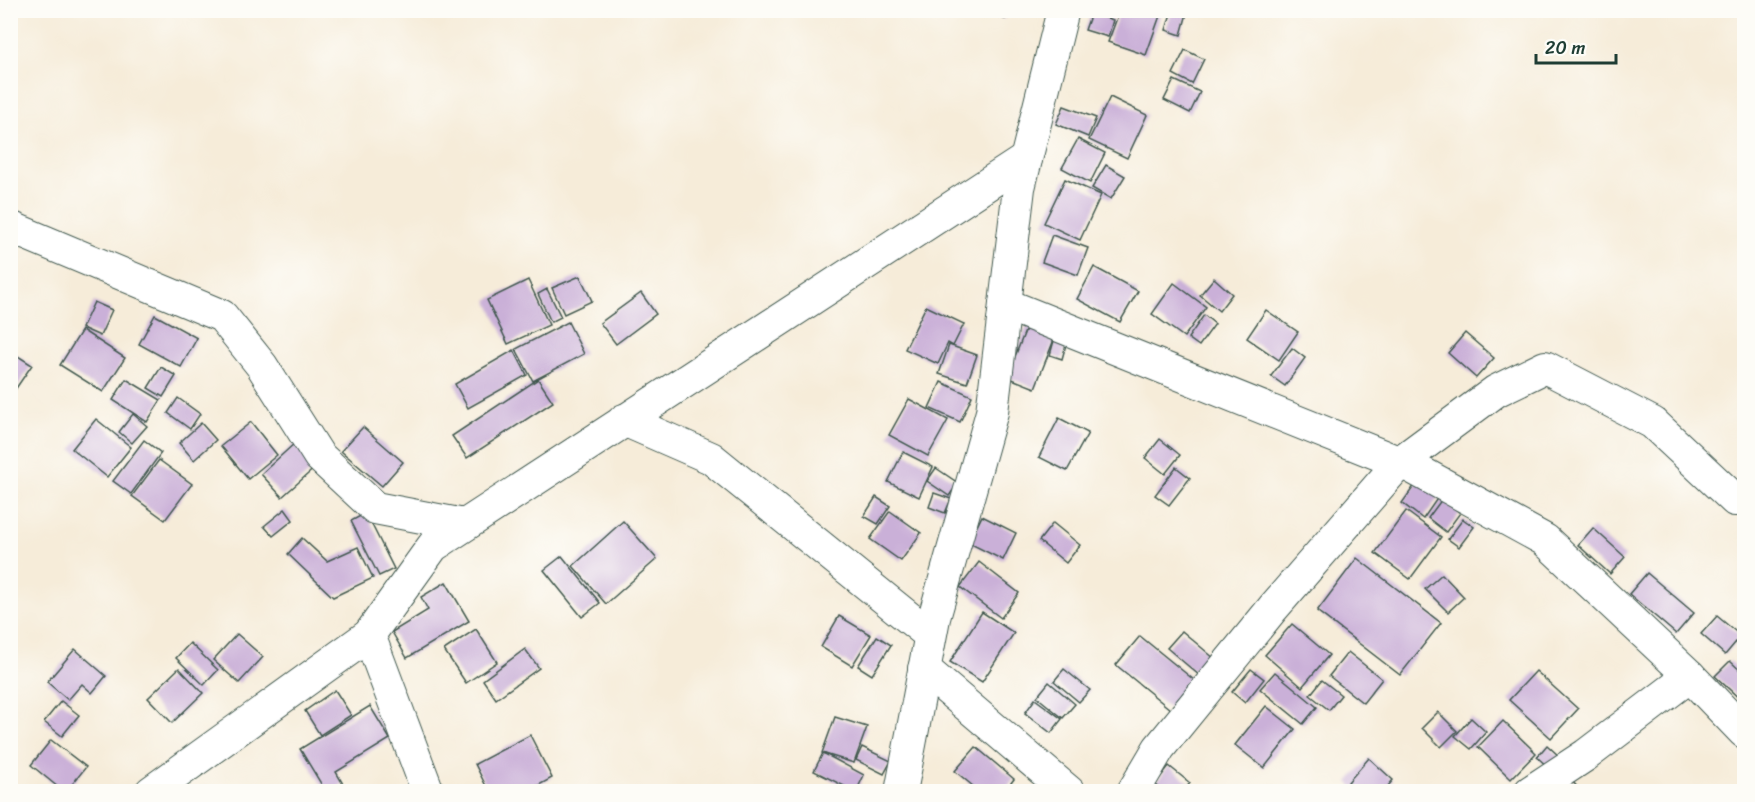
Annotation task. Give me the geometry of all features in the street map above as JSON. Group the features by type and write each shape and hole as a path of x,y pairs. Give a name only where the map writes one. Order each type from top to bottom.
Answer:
{"street":[{"path":"901,792 934,618 992,412 1019,188 1064,10"},
{"path":"151,792 369,635 433,546 1026,159"},
{"path":"10,227 222,316 262,366 319,456 375,508 464,525"},
{"path":"1005,304 1400,462 1545,540 1690,676 1744,732"},
{"path":"1133,792 1159,748 1273,608 1400,462 1496,390 1545,367 1653,423 1735,500 1744,499"},
{"path":"624,420 711,458 930,635"},
{"path":"369,635 428,792"},
{"path":"924,669 1070,792"},
{"path":"1530,792 1586,755 1690,676"}],"building":[{"path":"978,10 1008,10 1005,19"},
{"path":"1120,10 1162,10 1146,55 1108,42"},
{"path":"1172,10 1188,10 1181,35 1166,30"},
{"path":"1091,13 1113,20 1108,37 1085,30"},
{"path":"1185,50 1204,59 1192,84 1173,74"},
{"path":"1174,80 1200,92 1190,113 1164,100"},
{"path":"1110,97 1147,115 1127,158 1089,140"},
{"path":"1064,106 1096,118 1088,137 1056,124"},
{"path":"1078,139 1105,153 1090,183 1062,168"},
{"path":"1106,165 1125,176 1111,199 1092,188"},
{"path":"1065,179 1101,195 1080,240 1044,223"},
{"path":"1052,235 1088,248 1078,275 1042,262"},
{"path":"1094,267 1138,291 1120,322 1077,299"},
{"path":"580,276 592,301 564,314 552,288"},
{"path":"1214,278 1232,294 1219,311 1200,295"},
{"path":"528,280 549,325 508,344 487,300"},
{"path":"1174,283 1206,307 1184,337 1152,314"},
{"path":"547,289 561,317 551,322 538,294"},
{"path":"641,293 656,314 616,344 600,323"},
{"path":"94,302 112,310 100,336 82,328"},
{"path":"926,306 964,324 953,346 948,343 938,364 905,349"},
{"path":"1266,310 1298,332 1279,360 1247,338"},
{"path":"155,315 197,338 181,367 139,344"},
{"path":"1204,315 1215,324 1199,346 1188,338"},
{"path":"568,322 584,354 533,381 516,349"},
{"path":"1027,326 1055,337 1035,388 1007,377"},
{"path":"82,330 125,358 103,392 60,365"},
{"path":"1465,333 1494,358 1476,378 1448,353"},
{"path":"1055,337 1067,341 1062,359 1050,355"},
{"path":"949,345 977,355 967,383 939,374"},
{"path":"1292,348 1305,358 1285,386 1271,376"},
{"path":"514,350 527,375 468,408 455,384"},
{"path":"10,351 32,365 10,397"},
{"path":"161,367 176,376 163,397 148,388"},
{"path":"126,379 161,400 147,422 113,400"},
{"path":"538,379 553,402 467,458 452,436"},
{"path":"941,382 972,396 960,422 929,408"},
{"path":"178,398 200,414 190,429 168,413"},
{"path":"909,399 948,420 928,456 889,435"},
{"path":"133,414 147,426 132,443 119,432"},
{"path":"1059,418 1088,433 1067,471 1039,457"},
{"path":"96,419 131,447 107,477 72,449"},
{"path":"251,422 277,455 248,479 221,446"},
{"path":"201,423 216,440 194,460 179,443"},
{"path":"363,427 403,462 382,486 341,451"},
{"path":"1160,439 1180,455 1165,474 1145,458"},
{"path":"144,440 161,453 131,494 113,481"},
{"path":"296,442 317,466 282,497 261,474"},
{"path":"903,452 933,467 919,497 888,482"},
{"path":"159,460 192,484 165,520 132,496"},
{"path":"1176,467 1190,478 1169,505 1155,495"},
{"path":"936,468 958,483 949,496 927,481"},
{"path":"1420,478 1441,493 1423,519 1402,503"},
{"path":"934,493 951,499 945,513 929,507"},
{"path":"876,497 890,506 878,524 864,516"},
{"path":"1442,499 1460,513 1446,532 1428,518"},
{"path":"285,509 293,520 273,536 264,526"},
{"path":"890,511 921,533 901,561 870,539"},
{"path":"1406,511 1441,537 1410,579 1375,553"},
{"path":"366,513 394,569 379,576 351,521"},
{"path":"982,516 1016,533 1003,560 969,543"},
{"path":"1463,519 1474,527 1459,547 1448,539"},
{"path":"623,521 657,559 606,604 573,566"},
{"path":"1053,523 1080,545 1066,563 1039,541"},
{"path":"1593,528 1625,557 1610,574 1578,545"},
{"path":"302,538 327,561 358,547 373,578 333,597 288,554"},
{"path":"562,556 600,603 582,617 544,570"},
{"path":"1357,558 1441,623 1400,675 1317,611"},
{"path":"979,562 1019,593 1001,618 960,587"},
{"path":"1647,573 1694,613 1676,634 1629,594"},
{"path":"1442,574 1464,597 1448,612 1425,589"},
{"path":"446,582 469,621 407,658 392,632 428,610 421,597"},
{"path":"982,612 1014,633 982,682 950,662"},
{"path":"839,616 871,635 852,666 821,647"},
{"path":"1717,616 1741,636 1725,655 1701,634"},
{"path":"1292,624 1329,655 1302,687 1265,655"},
{"path":"476,629 497,662 466,683 444,650"},
{"path":"1182,631 1215,659 1200,676 1167,648"},
{"path":"237,634 263,657 239,683 213,660"},
{"path":"877,636 891,645 872,675 858,666"},
{"path":"1140,636 1194,680 1170,709 1116,665"},
{"path":"190,643 218,670 204,685 176,658"},
{"path":"75,649 106,676 92,693 82,684 68,700 47,682"},
{"path":"525,649 539,668 496,699 483,680"},
{"path":"1348,652 1382,679 1363,703 1329,676"},
{"path":"1730,661 1744,674 1742,701 1715,676"},
{"path":"179,668 203,693 172,723 148,698"},
{"path":"1064,669 1090,690 1079,702 1054,681"},
{"path":"1251,669 1264,679 1245,703 1232,692"},
{"path":"1536,671 1578,709 1551,738 1509,700"},
{"path":"1275,672 1317,707 1303,724 1260,689"},
{"path":"1322,680 1341,695 1329,710 1310,695"},
{"path":"1049,682 1075,704 1063,718 1037,697"},
{"path":"335,690 351,715 320,735 305,711"},
{"path":"1035,699 1062,719 1051,733 1025,713"},
{"path":"61,701 79,715 62,736 44,722"},
{"path":"370,706 390,739 336,772 343,784 331,792 326,792 300,749"},
{"path":"1266,706 1295,729 1264,768 1235,745"},
{"path":"1438,712 1457,731 1441,747 1422,728"},
{"path":"835,717 867,727 854,763 822,753"},
{"path":"1471,718 1486,732 1471,749 1455,736"},
{"path":"1503,721 1536,753 1511,779 1478,747"},
{"path":"530,735 552,778 526,792 489,792 475,764"},
{"path":"51,740 86,767 66,792 31,765"},
{"path":"1547,745 1560,757 1549,768 1537,757"},
{"path":"862,747 891,761 884,774 856,760"},
{"path":"976,747 1014,779 1004,792 980,792 955,771"},
{"path":"823,753 864,775 856,792 814,771"},
{"path":"1369,758 1393,780 1383,792 1358,792 1348,782"},
{"path":"1169,766 1190,783 1183,792 1164,792 1155,784"},
{"path":"1571,780 1582,792 1559,792"}]}
